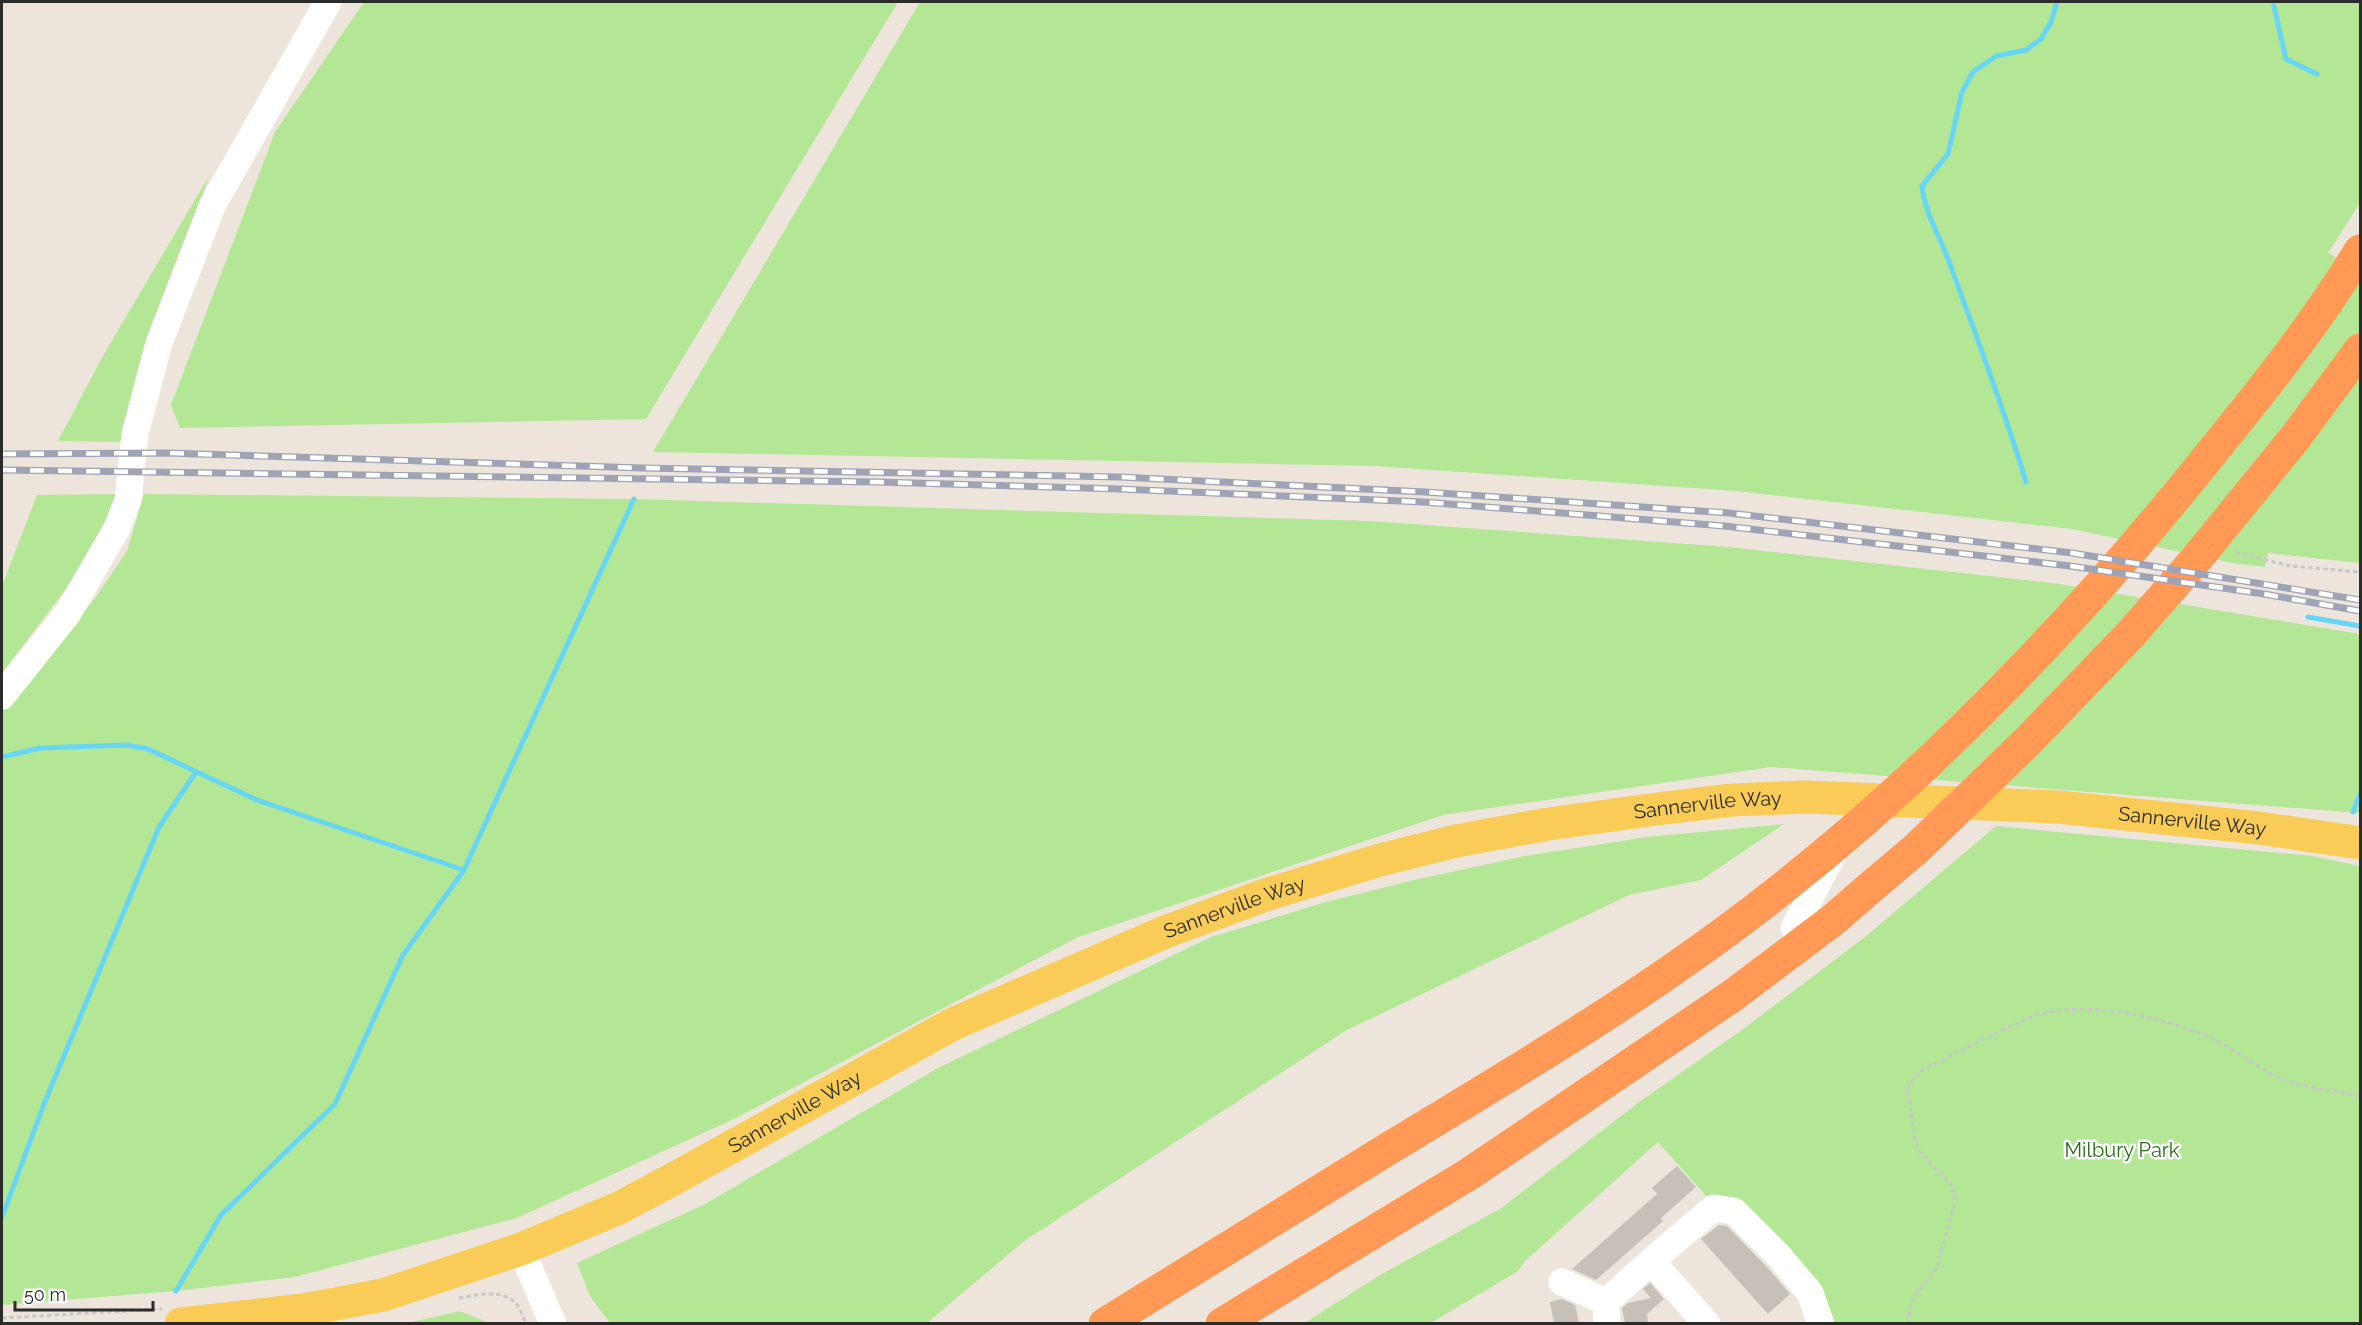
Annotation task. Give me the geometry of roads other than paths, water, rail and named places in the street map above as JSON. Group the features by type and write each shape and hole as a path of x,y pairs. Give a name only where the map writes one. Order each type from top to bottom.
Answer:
{"highway":[{"path":"1105,1323 1471,1100 1659,979 1789,884 1846,836 1951,740 2071,617 2162,516 2251,405 2356,258"},
{"path":"1222,1323 1469,1174 1781,960 1871,887 1950,817 2062,708 2131,634 2198,557 2295,438 2361,350"}],"main road":[{"name":"Sannerville Way","path":"181,1323 303,1310 383,1295 521,1249 619,1208 953,1024 1165,932 1265,895 1380,860 1456,841 1548,824 1732,800 1806,797 2058,807 2259,828 2361,843"}],"street":[{"path":"2,696 68,613 117,528 128,500 135,434 159,343 212,206 328,2"},
{"path":"1794,928 1863,798"},
{"path":"1562,1282 1606,1313 1660,1252 1714,1208 1734,1210 1778,1255 1810,1293 1821,1323"},
{"path":"521,1249 553,1323"},
{"path":"1652,1262 1707,1323"}],"waterway":[{"path":"2026,482 1990,372 1930,216 1922,186 1948,154 1962,92 1973,72 1996,56 2026,50 2041,39 2051,22 2057,2"},
{"path":"2273,2 2286,59 2317,74"},
{"path":"176,1291 221,1215 335,1104 403,955 464,870 634,499"},
{"path":"2308,617 2360,626"},
{"path":"2,757 40,748 127,745 148,749 257,800 464,870"},
{"path":"2,1217 44,1104 159,827 196,772"},
{"path":"2353,812 2360,794"}],"railway":[{"path":"2,454 166,453 642,468 1120,477 1425,492 1729,513 2072,553 2360,600"},
{"path":"2,470 878,482 1119,489 1424,502 1724,526 2070,566 2264,594 2360,611"}],"park label":[{"name":"Milbury Park","path":"2122,1150"}]}
